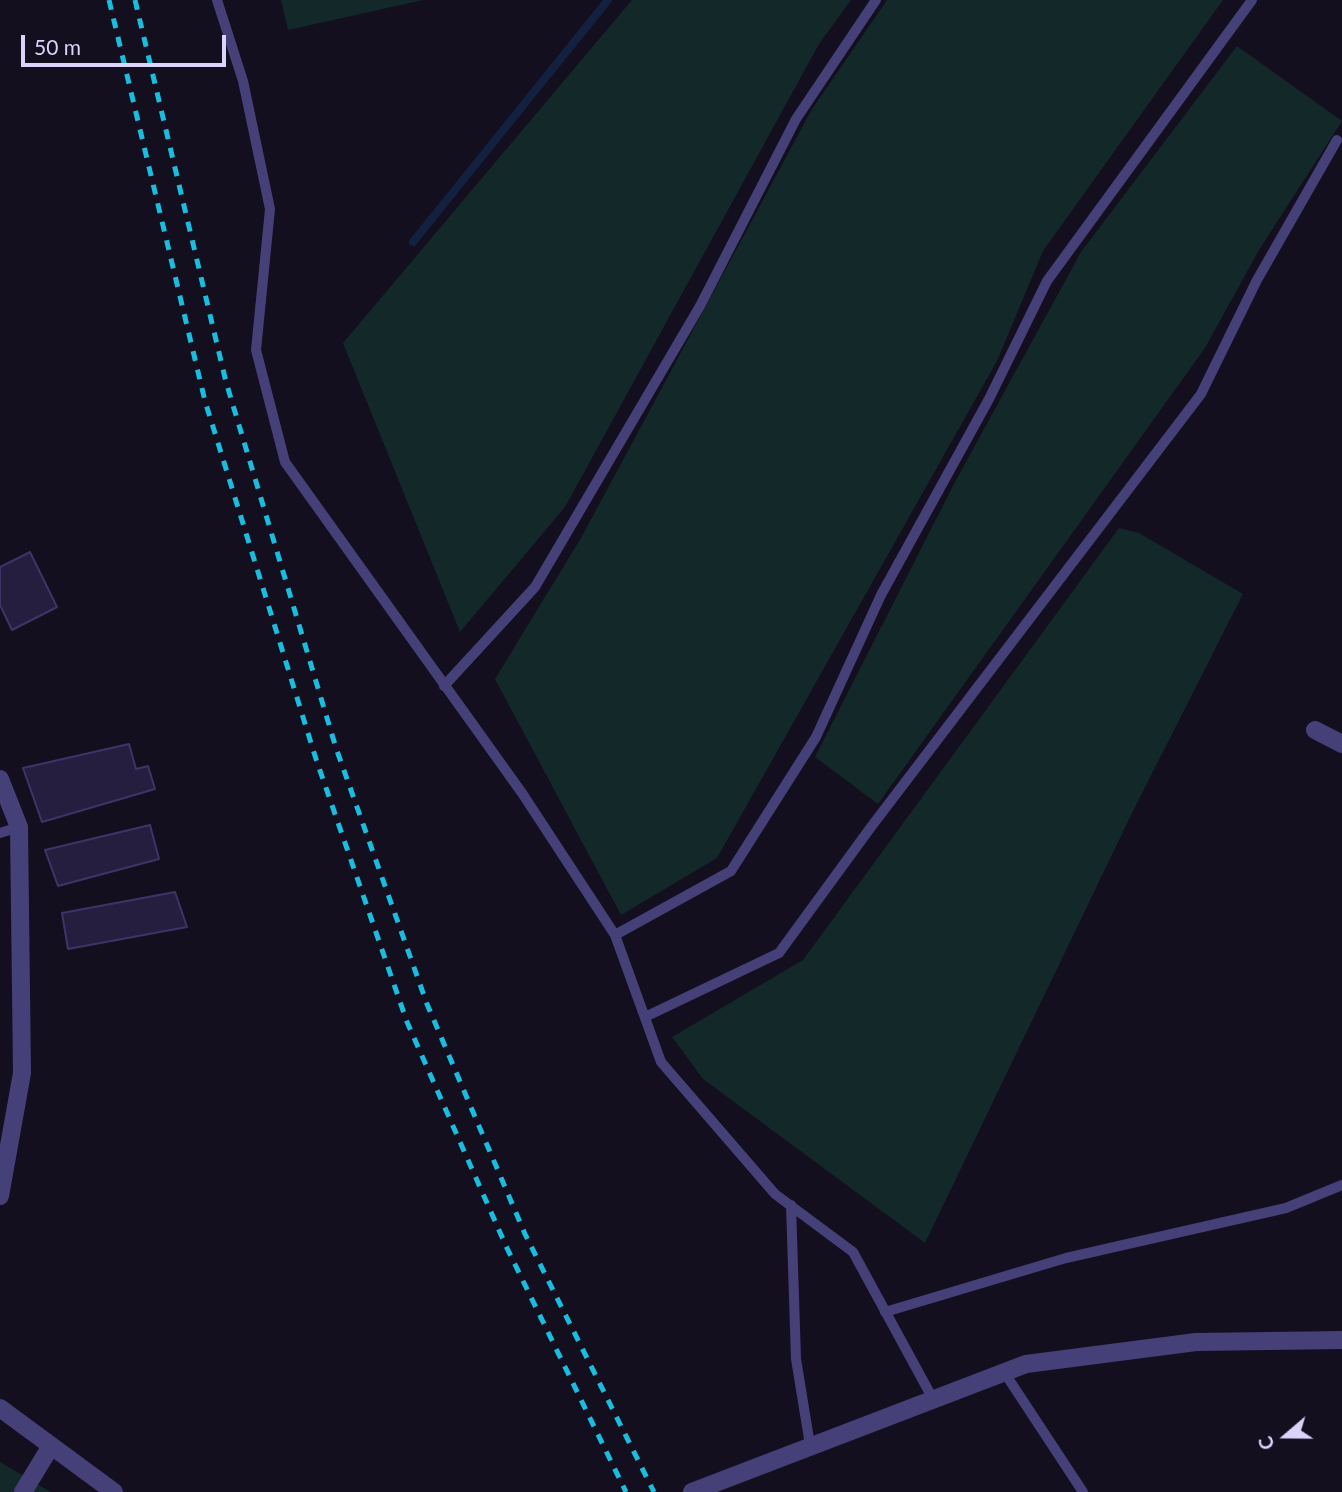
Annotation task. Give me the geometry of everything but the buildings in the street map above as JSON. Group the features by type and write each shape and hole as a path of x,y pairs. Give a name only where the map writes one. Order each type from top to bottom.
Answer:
{"street":[{"path":"1315,730 1342,744"},
{"path":"0,779 19,827 22,1073 0,1196"},
{"path":"692,1492 1026,1364 1196,1342 1342,1340"},
{"path":"0,1408 114,1492"},
{"path":"23,1492 51,1446"}],"lane":[{"path":"217,0 243,81 270,209 256,350 285,462 522,793 615,935 661,1062 775,1194 853,1252 933,1399"},
{"path":"444,687 535,587 701,306 796,119 876,0"},
{"path":"615,935 731,871 816,737 881,595 989,400 1047,281 1252,0"},
{"path":"645,1017 779,953 871,827 1201,394 1257,280 1337,140"},
{"path":"0,833 19,827"},
{"path":"885,1312 1066,1258 1286,1208 1342,1185"},
{"path":"790,1205 796,1359 810,1445"},
{"path":"1004,1372 1083,1492"}],"green space":[{"path":"281,0 423,0 288,30"},
{"path":"632,0 851,0 819,44 565,507 460,632 343,343"},
{"path":"887,0 1223,0 1043,251 997,361 717,858 621,915 495,679 581,538 812,109"},
{"path":"1237,46 1342,121 1259,250 1205,348 878,804 815,757 955,482 1081,252"},
{"path":"1119,528 1139,533 1243,594 1134,809 925,1243 703,1079 672,1037 803,960"},
{"path":"0,1462 51,1492 0,1492"}],"waterway":[{"path":"413,242 608,0"}],"railway":[{"path":"109,0 205,401 316,759 407,1022 506,1246 626,1492"},
{"path":"135,0 226,382 336,748 427,1004 525,1234 654,1492"}]}
